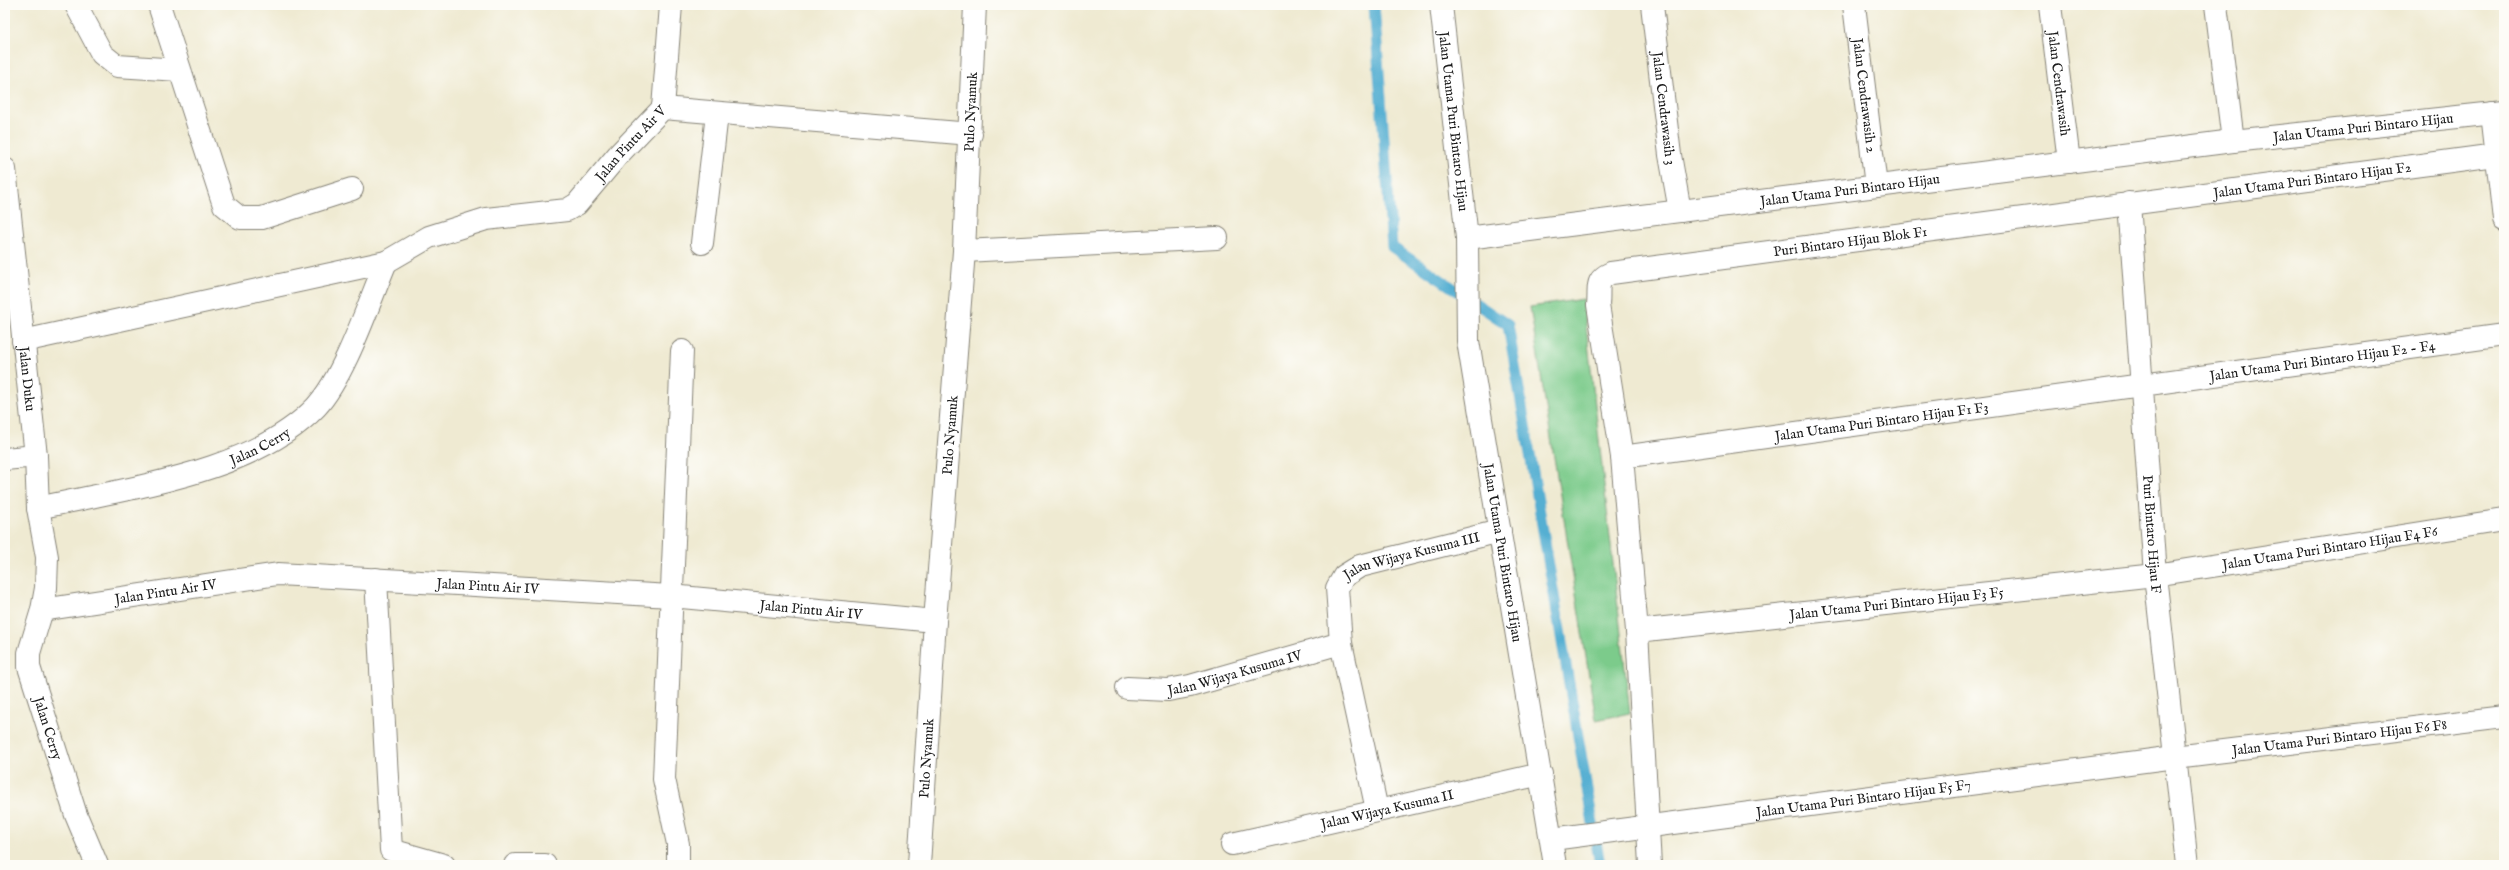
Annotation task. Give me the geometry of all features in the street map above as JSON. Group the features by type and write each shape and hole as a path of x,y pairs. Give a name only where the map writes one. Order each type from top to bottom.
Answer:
{"street":[{"path":"76,5 102,54 117,66 179,70"},
{"path":"159,5 224,205 240,218 262,218 352,188"},
{"path":"663,108 670,5"},
{"name":"Pulo Nyamuk","path":"919,865 935,621 964,251 971,134 975,5"},
{"name":"Jalan Utama Puri Bintaro Hijau","path":"1441,5 1467,238 1468,341 1541,774 1558,838 1555,865"},
{"name":"Jalan Cendrawasih 3","path":"1652,5 1670,155 1680,211"},
{"name":"Jalan Cendrawasih 2","path":"1854,5 1876,186"},
{"name":"Jalan Cendrawasih","path":"2050,5 2069,162"},
{"path":"2216,5 2233,141"},
{"name":"Jalan Pintu Air V","path":"386,262 429,237 486,219 567,210 576,204 618,155 663,108 717,114 971,134"},
{"name":"Jalan Utama Puri Bintaro Hijau","path":"1467,238 2233,141 2498,112 2496,155 2504,220"},
{"path":"702,243 717,114"},
{"name":"Jalan Utama Puri Bintaro Hijau F2","path":"2129,203 2496,155"},
{"name":"Jalan Duku","path":"5,169 12,296 23,341 36,456 38,508 47,557 46,588"},
{"name":"Puri Bintaro Hijau Blok F1","path":"1650,865 1637,631 1622,457 1598,305 1599,283 1602,277 1611,272 2129,203"},
{"name":"Puri Bintaro Hijau F","path":"2129,203 2155,575 2187,865"},
{"path":"964,251 1217,238"},
{"path":"23,341 386,262"},
{"name":"Jalan Cerry","path":"38,508 198,473 279,438 316,406 338,374 386,262"},
{"name":"Jalan Utama Puri Bintaro Hijau F2 - F4","path":"2141,386 2504,335"},
{"path":"678,865 678,844 664,779 682,351"},
{"name":"Jalan Utama Puri Bintaro Hijau F1 F3","path":"1622,457 2141,386"},
{"path":"5,459 36,456"},
{"name":"Jalan Utama Puri Bintaro Hijau F4 F6","path":"2155,575 2504,520"},
{"name":"Jalan Wijaya Kusuma III","path":"1377,810 1341,643 1337,588 1344,576 1360,566 1500,531"},
{"name":"Jalan Pintu Air IV","path":"42,610 278,574 671,596 935,621"},
{"name":"Jalan Utama Puri Bintaro Hijau F3 F5","path":"1637,631 2155,575"},
{"path":"376,579 391,850 444,865"},
{"name":"Jalan Cerry","path":"46,588 42,610 28,653 28,667 76,815 97,865"},
{"name":"Jalan Wijaya Kusuma IV","path":"1127,688 1168,690 1190,686 1341,643"},
{"name":"Jalan Utama Puri Bintaro Hijau F6 F8","path":"2175,757 2504,717"},
{"name":"Jalan Utama Puri Bintaro Hijau F5 F7","path":"1558,838 2175,757"},
{"name":"Jalan Wijaya Kusuma II","path":"1232,844 1541,774"},
{"path":"515,865 545,865"}],"green space":[{"path":"1583,299 1630,713 1596,720 1530,307"}],"waterway":[{"path":"1374,5 1392,247 1508,325 1600,865"}]}
